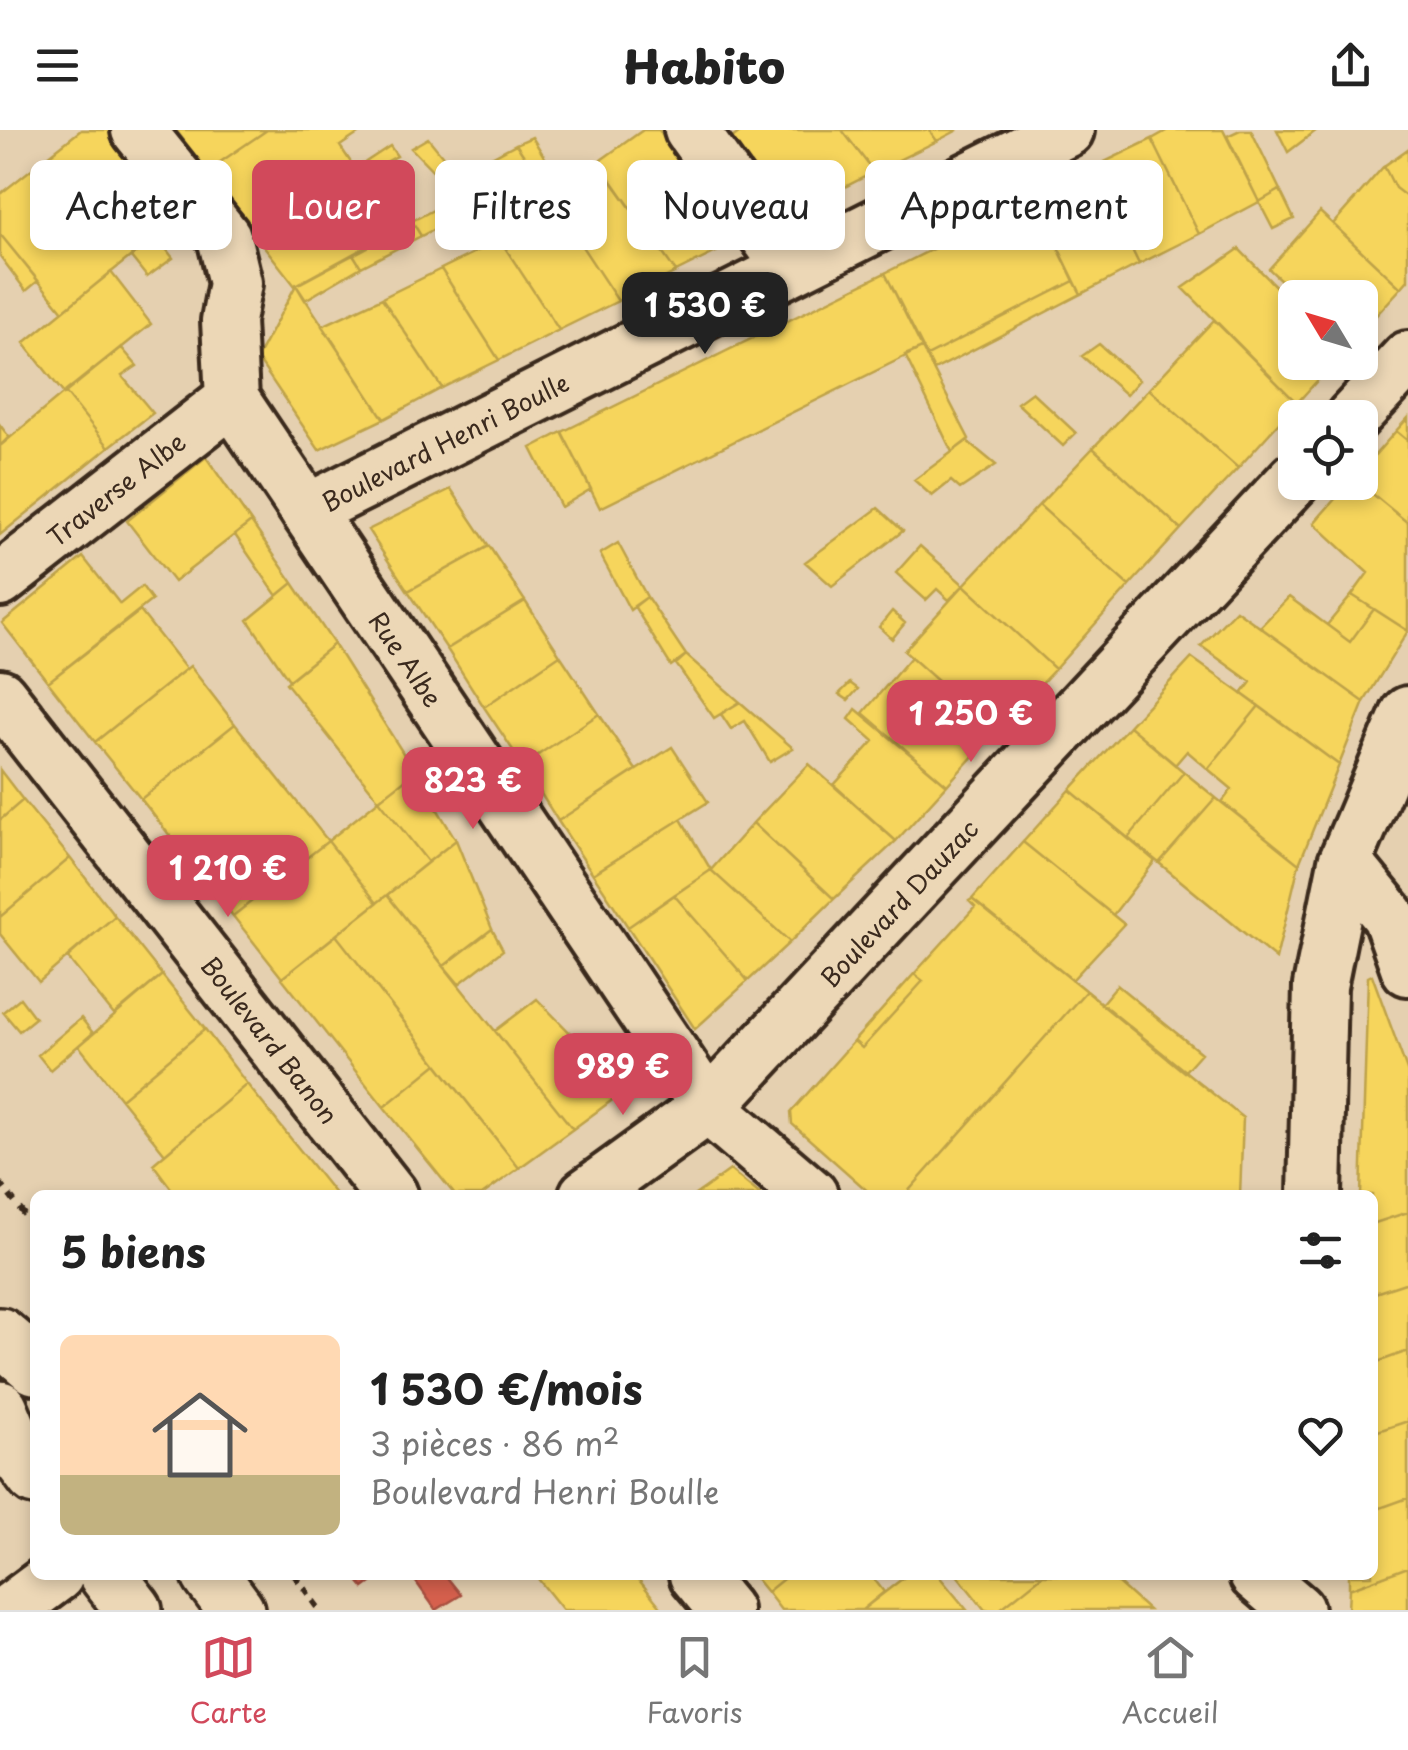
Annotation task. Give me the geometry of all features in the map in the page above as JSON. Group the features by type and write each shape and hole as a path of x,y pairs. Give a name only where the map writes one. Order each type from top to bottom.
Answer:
{"main road":[{"path":"0,1336 30,1362"},
{"path":"0,1408 20,1457 30,1470"},
{"path":"111,1580 134,1610"},
{"path":"214,1580 236,1610"}],"street":[{"path":"138,130 224,237 236,283 228,322 232,399"},
{"path":"691,130 790,268"},
{"name":"Boulevard Henri Boulle","path":"306,511 1067,130"},
{"path":"1369,400 1408,358"},
{"name":"Rue Albe","path":"232,399 708,1107 804,1190"},
{"name":"Traverse Albe","path":"0,580 232,399"},
{"name":"Boulevard Dauzac","path":"593,1190 708,1107 1278,497"},
{"name":"Boulevard Banon","path":"0,696 387,1190"},
{"path":"1315,1190 1320,986 1344,862 1408,714"},
{"path":"1344,862 1388,916 1408,969"},
{"path":"10,1610 51,1580"},
{"path":"700,1580 724,1610"},
{"path":"1262,1580 1300,1610"},
{"path":"1300,1610 1303,1580"}],"path":[{"path":"0,1183 30,1222"},
{"path":"298,1580 320,1610"}],"building: Logements":[{"path":"81,130 110,130 135,160 43,160"},
{"path":"176,130 267,130 223,160 199,160"},
{"path":"267,130 364,130 340,146 349,160 252,160 252,231 232,204 232,160 223,160"},
{"path":"643,130 659,130 680,160 627,160 627,203 607,175 607,160 601,160"},
{"path":"743,130 842,130 865,160 865,177 845,187 845,160 748,160 732,138"},
{"path":"842,130 929,130 937,141 898,160 865,160"},
{"path":"929,130 958,130 937,141"},
{"path":"1168,130 1223,130 1259,202 1199,234 1152,139"},
{"path":"1251,130 1280,190 1259,202 1227,136"},
{"path":"1277,130 1317,130 1288,152"},
{"path":"532,137 546,160 527,160 516,144"},
{"path":"428,138 446,160 435,160 435,173 411,148"},
{"path":"1152,139 1162,160 1109,160"},
{"path":"516,144 527,160 486,160"},
{"path":"390,146 397,156 390,160 369,160"},
{"path":"1408,149 1408,198 1395,188 1384,166"},
{"path":"1163,161 1199,234 1139,264 1132,250 1163,250"},
{"path":"1384,166 1395,188 1408,198 1408,280 1401,288 1333,224"},
{"path":"30,170 30,250 139,250 63,311 0,234 0,194"},
{"path":"612,181 627,202 627,250 661,250 676,272 618,301 584,250 607,250 607,184"},
{"path":"1280,190 1294,219 1273,229 1259,202"},
{"path":"435,209 435,229 421,236 415,219"},
{"path":"1320,212 1401,288 1378,313 1378,280 1281,280 1269,269"},
{"path":"0,234 38,281 26,291 0,256"},
{"path":"1239,249 1278,289 1278,380 1318,380 1300,400 1294,400 1183,288"},
{"path":"139,250 167,250 173,258 147,277 131,257"},
{"path":"267,250 362,250 295,286"},
{"path":"360,250 394,250 361,267 353,254"},
{"path":"480,250 507,250 559,330 499,360 441,269"},
{"path":"507,250 584,250 618,301 559,330"},
{"path":"660,250 720,250 676,272"},
{"path":"931,250 1059,250 1074,281 927,356 885,273"},
{"path":"1059,250 1132,250 1139,264 1081,294"},
{"path":"353,254 361,267 305,300 296,285"},
{"path":"441,269 499,360 442,388 382,298"},
{"path":"111,272 151,324 64,394 24,343"},
{"path":"885,273 922,348 600,508 562,432"},
{"path":"1074,281 1081,294 934,370 927,356"},
{"path":"296,285 384,419 319,450 257,358"},
{"path":"382,298 442,388 384,419 322,326"},
{"path":"1214,320 1294,400 1278,400 1278,424 1238,468 1149,389"},
{"path":"1099,344 1139,380 1126,395 1082,356"},
{"path":"121,347 137,366 122,376 153,413 109,447 65,392"},
{"path":"922,348 969,439 952,452 905,355"},
{"path":"1149,389 1238,468 1181,529 1093,448"},
{"path":"65,392 109,447 0,535 0,446"},
{"path":"1032,392 1076,433 1063,446 1017,403"},
{"path":"1408,418 1408,441 1396,431"},
{"path":"0,425 9,437 0,446"},
{"path":"1396,431 1408,441 1408,523 1378,498 1378,452"},
{"path":"562,432 591,489 561,507 531,448"},
{"path":"967,441 996,465 960,489 951,481 932,496 914,480"},
{"path":"1093,448 1181,529 1129,586 1039,505"},
{"path":"206,457 251,522 174,582 127,521"},
{"path":"451,489 489,546 408,591 368,530"},
{"path":"1378,498 1408,523 1408,631 1352,595 1368,573 1314,523 1334,500"},
{"path":"1039,505 1129,586 1055,669 964,585"},
{"path":"878,508 903,531 832,586 805,562"},
{"path":"251,522 293,583 277,596 235,535"},
{"path":"618,543 647,597 630,610 600,554"},
{"path":"489,546 525,601 447,649 408,591"},
{"path":"920,546 964,585 949,600 937,589 926,600 896,573"},
{"path":"83,557 120,604 142,586 152,600 48,682 2,623"},
{"path":"293,583 334,644 289,680 248,620"},
{"path":"964,585 1055,669 995,732 904,651"},
{"path":"1352,595 1374,609 1350,642 1327,625"},
{"path":"647,597 686,655 671,666 634,606"},
{"path":"1289,597 1350,642 1374,609 1408,631 1364,702 1260,627"},
{"path":"525,601 560,655 484,707 447,649"},
{"path":"1236,610 1364,702 1339,765 1242,694 1251,682 1201,646"},
{"path":"140,611 186,669 95,742 48,682"},
{"path":"892,611 905,623 892,639 879,627"},
{"path":"334,644 415,772 379,800 286,683"},
{"path":"560,655 599,714 523,765 484,707"},
{"path":"686,655 740,702 714,718 676,664"},
{"path":"911,657 995,732 947,785 863,713"},
{"path":"1192,658 1259,706 1208,769 1187,751 1175,765 1129,726"},
{"path":"190,666 235,724 141,799 95,742"},
{"path":"850,683 858,689 848,700 839,694"},
{"path":"740,702 793,748 770,762 745,721 731,729 721,714"},
{"path":"1259,706 1339,765 1299,864 1222,802 1232,789 1208,769"},
{"path":"856,709 947,785 896,841 834,785 874,741 849,719"},
{"path":"599,714 636,770 558,821 523,765"},
{"path":"235,724 328,841 233,916 141,799"},
{"path":"1129,726 1184,772 1128,838 1070,790"},
{"path":"672,747 708,802 593,874 558,821"},
{"path":"809,764 896,841 834,899 753,823"},
{"path":"0,770 23,800 0,820"},
{"path":"415,772 456,840 428,862 379,800"},
{"path":"1184,772 1216,798 1159,863 1128,838"},
{"path":"1070,790 1155,861 1113,915 1023,842"},
{"path":"1216,798 1299,864 1276,959 1159,863"},
{"path":"23,800 70,858 0,917 0,820"},
{"path":"379,800 428,862 377,903 328,841"},
{"path":"681,819 711,870 628,927 593,874"},
{"path":"753,823 834,899 790,942 711,870"},
{"path":"456,840 492,929 444,966 387,895"},
{"path":"328,841 377,903 282,978 233,916"},
{"path":"1023,842 1124,924 1072,980 972,899"},
{"path":"70,858 115,916 39,982 0,934 0,917"},
{"path":"711,870 790,942 748,981 674,895"},
{"path":"387,895 573,1129 519,1168 336,935"},
{"path":"674,895 748,981 695,1029 628,927"},
{"path":"972,899 1086,991 909,1190 866,1190 792,1124 791,1112 854,1041 862,1048 923,981 914,974 975,907 969,901"},
{"path":"115,916 162,975 114,1015 67,957"},
{"path":"492,929 503,950 459,984 444,966"},
{"path":"336,935 437,1064 384,1107 282,978"},
{"path":"914,974 923,981 862,1048 854,1041"},
{"path":"162,975 205,1029 121,1099 79,1046"},
{"path":"1372,975 1408,1073 1408,1212 1378,1222 1378,1190 1361,1190 1368,977"},
{"path":"1117,985 1201,1053 1184,1072 1101,1004"},
{"path":"1086,991 1243,1118 1240,1190 909,1190"},
{"path":"20,998 35,1018 19,1031 3,1012"},
{"path":"537,999 626,1090 573,1129 495,1031"},
{"path":"81,1018 93,1033 50,1070 38,1055"},
{"path":"205,1029 247,1084 165,1154 121,1099"},
{"path":"437,1064 519,1168 489,1190 451,1190 384,1107"},
{"path":"247,1084 332,1190 172,1190 153,1164"},
{"path":"730,1170 755,1190 702,1190"},
{"path":"1408,1212 1408,1282 1378,1292 1378,1222"},
{"path":"1408,1282 1408,1351 1378,1362 1378,1292"},
{"path":"1408,1351 1408,1421 1378,1431 1378,1362"},
{"path":"1408,1421 1408,1498 1378,1509 1378,1431"},
{"path":"1408,1498 1408,1567 1378,1578 1378,1509"},
{"path":"1408,1567 1408,1610 1348,1610 1349,1589"},
{"path":"539,1580 639,1580 663,1610 563,1610"},
{"path":"757,1580 782,1580 767,1592"},
{"path":"782,1580 875,1580 884,1592 862,1610 781,1610 767,1592"},
{"path":"901,1580 942,1580 967,1610 862,1610"},
{"path":"961,1580 1037,1580 999,1610 985,1610"},
{"path":"1037,1580 1115,1580 1148,1610 999,1610"},
{"path":"1349,1580 1373,1580 1349,1589"}],"building: Commerces":[{"path":"357,1580 375,1580 364,1588"},
{"path":"415,1580 449,1580 461,1595 436,1610"}]}
